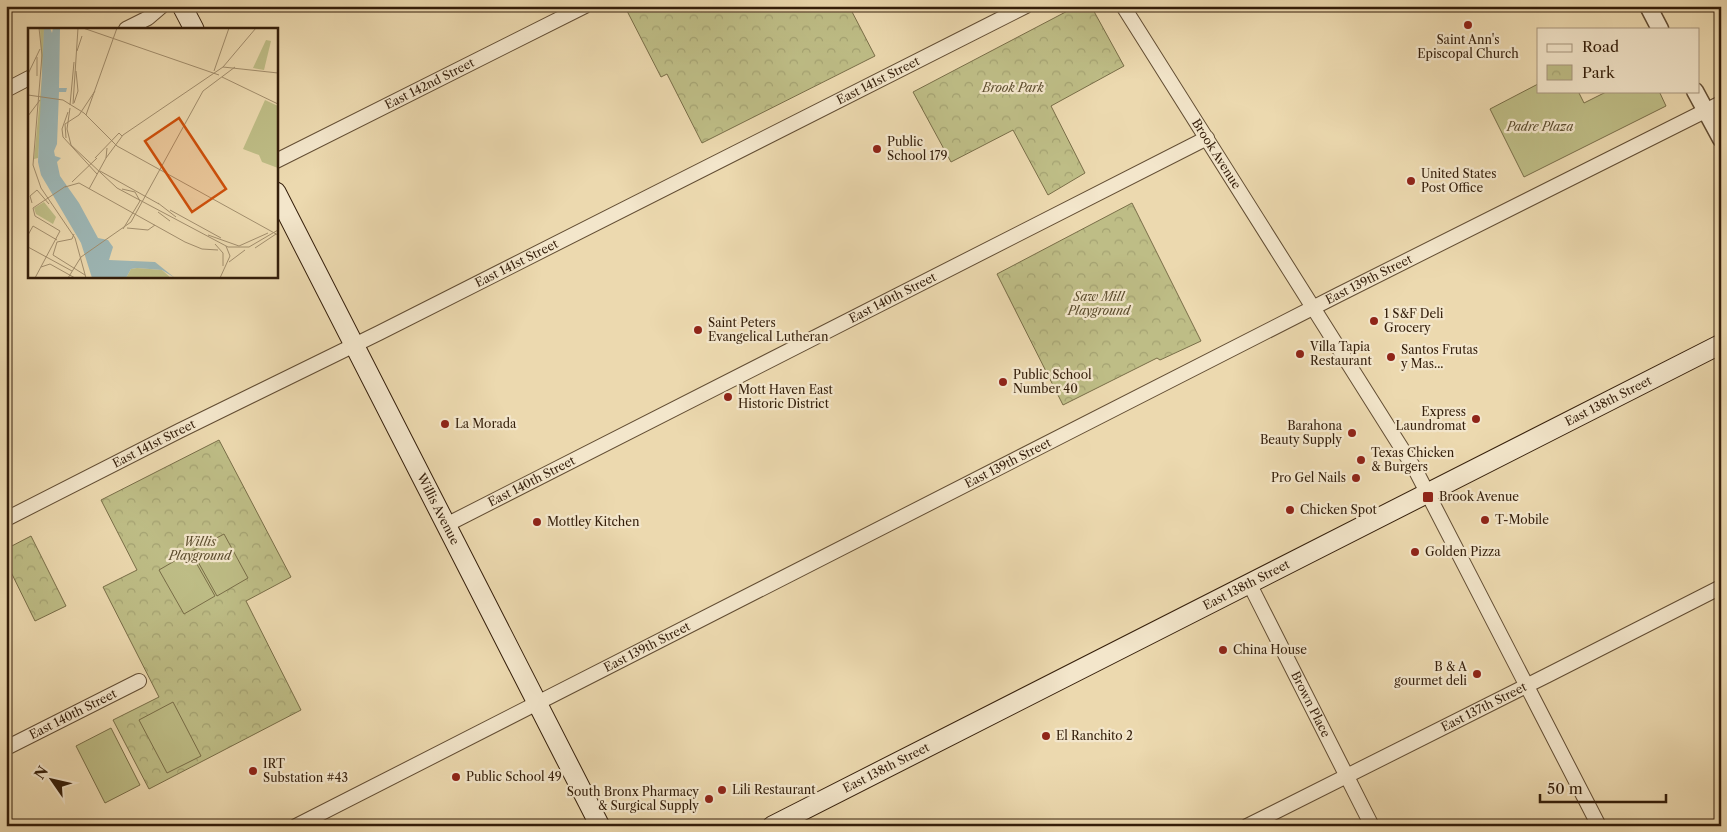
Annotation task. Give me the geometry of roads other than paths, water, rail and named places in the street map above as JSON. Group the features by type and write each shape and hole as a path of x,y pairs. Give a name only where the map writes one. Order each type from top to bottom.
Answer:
{"main road":[{"path":"182,6 193,28"},
{"name":"Willis Avenue","path":"278,196 600,826"},
{"name":"East 138th Street","path":"772,826 1721,344"}],"street":[{"path":"128,28 148,18 162,6"},
{"name":"East 142nd Street","path":"278,160 584,6"},
{"name":"East 141st Street","path":"6,518 355,345 1026,6"},
{"name":"Brook Avenue","path":"1123,6 1314,307 1428,493 1599,826"},
{"path":"1648,6 1659,28"},
{"path":"6,90 28,79"},
{"path":"1696,92 1721,138"},
{"name":"East 139th Street","path":"296,826 1314,307 1721,103"},
{"name":"East 140th Street","path":"446,525 1207,138"},
{"name":"Brown Place","path":"1249,583 1372,826"},
{"name":"East 137th Street","path":"1247,826 1721,587"},
{"name":"East 140th Street","path":"6,748 139,681"}],"place":[{"name":"Saint Ann's Episcopal Church","path":"1468,25"},
{"name":"Public School 179","path":"877,149"},
{"name":"United States Post Office","path":"1411,181"},
{"name":"1 S&F Deli Grocery","path":"1374,321"},
{"name":"Saint Peters Evangelical Lutheran","path":"698,330"},
{"name":"Villa Tapia Restaurant","path":"1300,354"},
{"name":"Santos Frutas y Mas...","path":"1391,357"},
{"name":"Public School Number 40","path":"1003,382"},
{"name":"Mott Haven East Historic District","path":"728,397"},
{"name":"Express Laundromat","path":"1476,419"},
{"name":"La Morada","path":"445,424"},
{"name":"Barahona Beauty Supply","path":"1352,433"},
{"name":"Texas Chicken & Burgers","path":"1361,460"},
{"name":"Pro Gel Nails","path":"1356,478"},
{"name":"Brook Avenue","path":"1428,497"},
{"name":"Chicken Spot","path":"1290,510"},
{"name":"T-Mobile","path":"1485,520"},
{"name":"Mottley Kitchen","path":"537,522"},
{"name":"Golden Pizza","path":"1415,552"},
{"name":"China House","path":"1223,650"},
{"name":"B & A gourmet deli","path":"1477,674"},
{"name":"El Ranchito 2","path":"1046,736"},
{"name":"IRT Substation #43","path":"253,771"},
{"name":"Public School 49","path":"456,777"},
{"name":"Lili Restaurant","path":"722,790"},
{"name":"South Bronx Pharmacy & Surgical Supply","path":"709,799"}],"park label":[{"name":"Brook Park","path":"1013,88"},
{"name":"Padre Plaza","path":"1540,127"},
{"name":"Saw Mill Playground","path":"1099,304"},
{"name":"Willis Playground","path":"200,549"}]}
